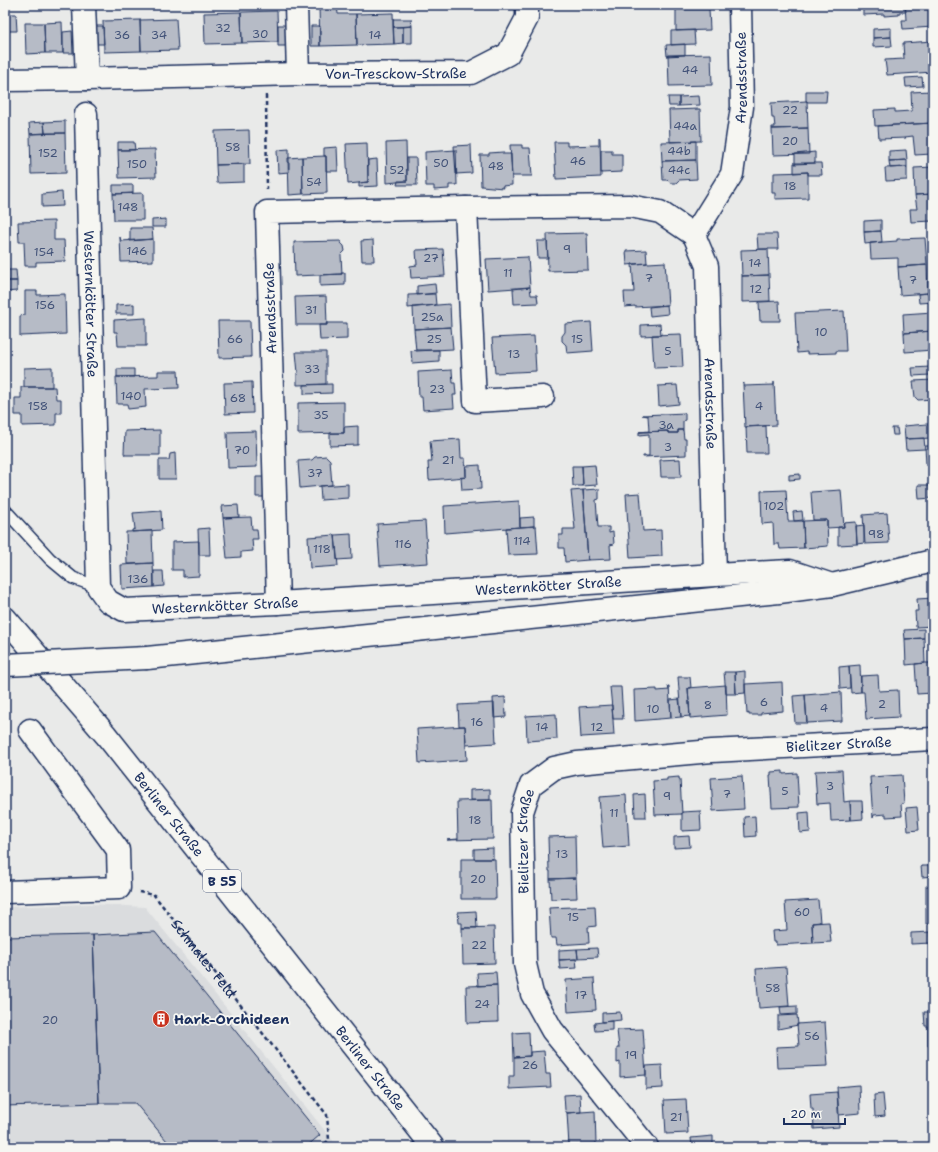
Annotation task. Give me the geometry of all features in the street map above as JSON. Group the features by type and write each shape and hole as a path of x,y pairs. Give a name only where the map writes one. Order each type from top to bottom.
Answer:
{"street":[{"path":"84,5 87,79"},
{"path":"296,5 298,74"},
{"name":"Von-Tresckow-Straße","path":"5,80 471,72 508,54 527,18 527,5"},
{"name":"Arendsstraße","path":"716,575 707,266 694,235 732,174 742,107 740,5"},
{"name":"Westernkötter Straße","path":"86,114 98,587 108,602 124,610 278,603 716,575 790,572 832,585"},
{"path":"267,212 630,206 660,212 694,235"},
{"path":"466,208 475,401 543,398"},
{"name":"Arendsstraße","path":"267,212 278,603"},
{"name":"Westernkötter Straße","path":"5,664 147,658 779,592 832,585 933,561"},
{"name":"Berliner Straße","path":"5,618 106,735 433,1147"},
{"path":"5,892 119,888 118,850 30,730"},
{"name":"Bielitzer Straße","path":"647,1147 552,1030 532,994 525,964 522,812 531,785 554,768 577,762 712,751 933,739"}],"lane":[{"path":"5,510 50,560 73,578 98,587"}],"path":[{"path":"266,75 267,212"},
{"name":"Schmales Feld","path":"119,888 154,895 328,1115 329,1140 321,1147"}],"shaded area":[{"path":"90,904 145,907 338,1147 5,1147 5,907"}],"building":[{"path":"337,5 338,14 356,14 357,45 320,46 319,6"},
{"path":"459,5 495,5 495,6 459,7"},
{"path":"676,5 709,5 709,9 676,9"},
{"path":"769,5 800,5 800,6 769,7"},
{"path":"863,5 905,5 906,12 899,12 899,15 863,15"},
{"path":"905,5 932,5 933,27 903,29 902,20 906,20"},
{"path":"676,9 709,9 710,30 676,31"},
{"path":"277,11 278,42 242,43 241,12"},
{"path":"241,12 242,43 205,44 204,13"},
{"path":"393,13 394,44 357,45 356,14"},
{"path":"7,14 16,14 17,31 8,31"},
{"path":"176,19 178,50 141,51 140,20"},
{"path":"393,19 411,19 412,26 393,27"},
{"path":"140,20 141,51 104,52 103,21"},
{"path":"62,22 63,53 45,53 44,23"},
{"path":"25,23 44,23 45,53 26,54"},
{"path":"5,24 7,24 8,54 5,54"},
{"path":"278,25 287,25 287,46 278,46"},
{"path":"94,26 103,26 104,44 95,44"},
{"path":"311,26 320,26 320,46 311,46"},
{"path":"412,26 412,43 403,43 403,27"},
{"path":"393,27 403,27 403,43 394,44"},
{"path":"891,28 891,37 873,38 873,29"},
{"path":"694,30 695,44 671,45 671,31"},
{"path":"72,31 73,53 63,53 63,32"},
{"path":"891,37 892,46 873,47 873,38"},
{"path":"933,41 933,72 887,75 885,60 904,59 903,43"},
{"path":"685,44 685,55 667,56 666,45"},
{"path":"711,54 712,85 669,86 668,55"},
{"path":"922,77 923,86 906,87 905,78"},
{"path":"806,91 827,91 826,102 806,101"},
{"path":"931,91 931,96 933,96 933,123 875,126 874,110 895,109 895,112 912,111 911,92"},
{"path":"699,96 700,105 679,106 679,97"},
{"path":"668,97 679,97 679,106 669,106"},
{"path":"807,101 808,128 772,129 772,127 775,127 774,118 772,118 771,103"},
{"path":"700,109 701,141 670,142 669,110"},
{"path":"65,121 65,133 45,133 44,122"},
{"path":"44,122 45,133 30,134 29,123"},
{"path":"933,123 932,154 915,155 913,136 905,137 906,138 879,139 878,126"},
{"path":"808,128 809,154 773,155 772,129"},
{"path":"249,130 250,164 216,165 215,131"},
{"path":"65,133 66,173 31,174 30,134"},
{"path":"599,137 601,177 556,179 554,142 567,142 567,146 599,145"},
{"path":"696,141 696,160 662,161 661,142"},
{"path":"118,142 134,142 135,150 118,150"},
{"path":"406,142 407,181 387,183 386,143"},
{"path":"367,143 368,182 348,184 346,144"},
{"path":"471,145 472,173 456,174 454,146"},
{"path":"510,145 522,145 522,148 530,148 532,176 512,176"},
{"path":"337,147 338,171 326,171 326,156 324,156 324,148"},
{"path":"155,149 156,177 119,178 118,150"},
{"path":"289,149 289,172 278,173 277,150"},
{"path":"456,150 457,185 449,185 449,189 434,190 434,186 426,186 425,152"},
{"path":"601,150 612,150 612,154 622,154 622,172 601,173"},
{"path":"906,150 907,160 889,161 889,151"},
{"path":"503,152 503,154 511,154 512,185 502,186 503,188 481,186 480,155"},
{"path":"815,152 815,163 795,164 795,154"},
{"path":"326,156 327,193 303,194 302,157"},
{"path":"302,157 303,194 289,195 288,158"},
{"path":"407,158 416,158 417,185 397,185 398,181 407,181"},
{"path":"377,159 378,186 359,187 359,183 368,182 368,160"},
{"path":"696,160 697,179 679,180 676,183 670,183 667,180 663,180 662,161"},
{"path":"907,160 907,167 890,168 889,161"},
{"path":"794,163 821,163 822,175 808,175 808,172 794,173"},
{"path":"244,164 244,182 217,183 216,165"},
{"path":"907,167 907,180 886,181 885,168"},
{"path":"933,167 933,194 915,195 914,168"},
{"path":"808,172 808,198 775,199 775,193 772,193 772,180 774,180 774,173"},
{"path":"113,185 133,185 133,193 113,194"},
{"path":"62,192 63,206 42,207 42,194"},
{"path":"143,193 143,220 114,220 113,194"},
{"path":"933,194 933,221 911,222 910,209 917,209 915,195"},
{"path":"166,219 166,227 152,227 152,220"},
{"path":"881,220 881,231 864,232 864,221"},
{"path":"54,221 54,240 64,240 65,261 36,262 36,266 25,266 24,242 19,242 18,222"},
{"path":"130,228 152,228 153,239 130,241"},
{"path":"881,231 882,242 865,244 864,232"},
{"path":"587,233 588,270 548,271 547,234"},
{"path":"757,234 777,234 778,249 758,249"},
{"path":"120,237 121,241 153,239 153,261 121,262"},
{"path":"925,238 927,265 898,267 898,258 871,259 870,243 897,241 897,239"},
{"path":"373,240 374,261 362,261 361,241"},
{"path":"341,241 345,251 341,255 342,274 295,276 294,242"},
{"path":"537,241 547,241 548,258 538,258"},
{"path":"443,249 445,276 411,278 410,266 417,265 416,250"},
{"path":"768,249 769,275 742,276 741,250"},
{"path":"646,250 647,263 627,265 626,251"},
{"path":"528,257 530,287 488,290 486,259"},
{"path":"665,262 668,305 625,307 624,292 634,292 632,264"},
{"path":"927,265 928,293 900,295 898,267"},
{"path":"5,270 16,270 17,281 5,281"},
{"path":"341,273 345,273 345,285 320,286 320,275 342,274"},
{"path":"769,275 770,301 742,302 742,276"},
{"path":"5,281 17,281 17,291 5,292"},
{"path":"435,284 436,293 417,295 417,286"},
{"path":"530,287 531,295 537,295 538,303 514,304 513,289"},
{"path":"25,291 37,291 37,295 65,294 66,334 20,336 20,316 25,315"},
{"path":"933,293 933,302 919,303 918,294"},
{"path":"435,294 436,305 408,308 408,295"},
{"path":"326,296 327,325 296,325 295,297"},
{"path":"779,301 780,321 760,321 759,302"},
{"path":"134,304 134,314 116,314 116,305"},
{"path":"450,304 451,327 414,329 413,307"},
{"path":"667,305 668,314 650,316 649,307"},
{"path":"844,311 846,351 836,351 836,353 797,353 795,313"},
{"path":"933,312 933,331 904,333 903,314"},
{"path":"146,318 146,346 118,346 117,332 114,332 114,320"},
{"path":"218,321 250,321 251,357 219,358"},
{"path":"591,322 593,351 567,353 566,345 562,341 562,336 565,332 565,324"},
{"path":"326,323 347,323 347,339 320,340 319,325 327,325"},
{"path":"660,324 661,335 641,336 641,325"},
{"path":"451,327 453,349 416,351 414,329"},
{"path":"933,331 933,350 905,352 904,333"},
{"path":"681,334 683,367 654,368 652,335"},
{"path":"534,336 536,371 495,373 492,338"},
{"path":"439,350 439,361 412,363 411,351"},
{"path":"296,352 326,352 326,384 297,385 298,373"},
{"path":"52,367 52,387 24,387 24,368"},
{"path":"930,367 930,375 913,376 912,368"},
{"path":"117,369 134,369 134,377 117,377"},
{"path":"452,370 456,395 453,395 454,408 423,410 422,397 419,397 418,372"},
{"path":"158,371 178,371 179,388 145,389 146,407 128,409 127,404 117,404 116,377 158,376"},
{"path":"933,380 933,399 918,400 915,397 913,381"},
{"path":"252,382 253,413 225,414 224,383"},
{"path":"774,382 776,425 745,427 743,384 744,383 744,386 774,385"},
{"path":"332,384 332,393 304,394 304,385"},
{"path":"677,385 679,404 659,406 658,386"},
{"path":"21,387 55,387 56,399 61,399 61,413 56,413 56,425 22,426 22,415 15,415 15,398 21,398"},
{"path":"344,402 344,433 298,434 298,403"},
{"path":"685,413 683,430 678,430 678,433 668,433 668,431 639,432 649,431 648,416 642,415"},
{"path":"933,424 933,438 905,439 904,426"},
{"path":"358,426 358,445 330,446 330,433 344,433 344,427"},
{"path":"766,426 767,453 747,453 746,427"},
{"path":"892,428 897,428 898,435 893,435"},
{"path":"160,430 160,455 125,455 125,431"},
{"path":"678,430 683,430 684,439 686,439 686,455 643,457 649,456 649,434 639,435 639,432 668,431 668,433 678,433"},
{"path":"256,431 257,467 228,468 227,432"},
{"path":"924,438 925,449 906,450 905,439"},
{"path":"460,439 461,458 465,458 466,477 429,480 428,462 432,462 430,441"},
{"path":"925,446 933,446 933,465 926,465"},
{"path":"175,453 176,479 159,479 159,460 169,460 170,454"},
{"path":"326,456 330,460 332,485 300,488 298,461 312,460 315,457"},
{"path":"680,459 681,477 661,477 660,460"},
{"path":"480,465 481,489 462,490 461,478 466,477 466,466"},
{"path":"595,465 597,485 583,486 582,466"},
{"path":"572,466 582,466 583,486 573,486"},
{"path":"800,474 800,479 789,480 789,475"},
{"path":"256,477 266,477 267,497 256,497"},
{"path":"348,484 348,498 321,500 320,486"},
{"path":"918,485 933,485 933,498 919,499"},
{"path":"599,489 599,499 596,500 598,527 609,527 609,533 613,532 614,544 610,545 611,559 588,560 583,490"},
{"path":"583,490 588,560 565,562 564,548 559,548 559,535 563,535 563,529 575,529 571,491"},
{"path":"786,490 788,521 803,521 804,548 780,549 779,544 774,544 773,523 762,524 761,491"},
{"path":"841,490 844,527 827,528 827,520 813,520 811,492"},
{"path":"640,493 643,531 661,530 662,556 630,558 626,494"},
{"path":"519,501 520,527 445,533 444,506"},
{"path":"238,505 239,517 223,518 222,506"},
{"path":"161,511 162,530 132,532 132,530 135,529 133,513"},
{"path":"802,511 803,520 794,521 793,512"},
{"path":"887,513 889,543 865,544 863,515"},
{"path":"251,517 252,529 257,529 258,539 252,539 253,551 241,552 241,557 227,558 223,518"},
{"path":"534,517 534,526 520,527 520,518"},
{"path":"827,520 828,546 804,548 803,521"},
{"path":"425,521 428,563 380,566 377,524"},
{"path":"856,522 857,544 838,545 838,527 844,527 843,523"},
{"path":"864,525 864,543 857,544 856,526"},
{"path":"536,526 538,554 508,555 506,528"},
{"path":"209,528 210,555 199,555 198,529"},
{"path":"152,531 153,563 127,564 126,532"},
{"path":"351,534 352,559 337,560 335,535"},
{"path":"335,535 338,566 310,568 308,537"},
{"path":"199,541 199,576 183,577 183,570 172,570 172,542"},
{"path":"153,563 154,587 122,589 121,565"},
{"path":"154,571 163,571 164,586 154,587"},
{"path":"933,598 933,626 916,627 915,611 918,611 917,599"},
{"path":"924,629 924,638 905,639 904,630"},
{"path":"924,638 925,663 906,665 905,639"},
{"path":"933,663 933,693 917,694 915,664"},
{"path":"860,665 861,692 851,693 849,666"},
{"path":"849,666 850,688 840,689 839,667"},
{"path":"745,671 745,693 736,694 735,672"},
{"path":"724,672 735,672 736,694 726,694"},
{"path":"878,675 879,691 898,690 899,717 866,719 864,692 861,692 861,676"},
{"path":"678,677 690,677 691,688 688,688 690,716 681,717"},
{"path":"782,682 783,711 761,713 761,715 747,714 745,684"},
{"path":"726,685 727,715 690,718 688,688"},
{"path":"669,686 671,718 635,721 634,690 669,690"},
{"path":"610,687 621,687 623,719 613,719"},
{"path":"841,692 842,721 807,723 805,695"},
{"path":"805,695 807,723 795,723 793,696"},
{"path":"505,697 506,717 494,718 493,698"},
{"path":"679,699 681,717 671,718 670,700"},
{"path":"494,703 496,743 466,745 465,726 459,726 458,705"},
{"path":"612,705 614,735 581,738 579,707"},
{"path":"556,714 557,739 527,741 526,716"},
{"path":"465,726 467,760 419,763 417,729"},
{"path":"842,770 844,802 850,801 851,820 831,821 830,803 817,804 815,771"},
{"path":"783,771 783,774 797,773 799,807 772,808 770,775 771,772"},
{"path":"902,775 904,803 901,804 902,816 886,817 886,814 874,815 873,818 870,777"},
{"path":"742,776 744,809 713,811 711,778"},
{"path":"679,777 682,814 655,815 653,781"},
{"path":"490,789 490,800 470,800 470,790"},
{"path":"645,794 646,817 635,817 634,795"},
{"path":"626,795 629,846 603,848 599,797"},
{"path":"492,800 493,839 447,840 458,839 457,801"},
{"path":"850,801 862,801 863,819 851,820"},
{"path":"917,807 919,830 908,831 906,808"},
{"path":"700,811 701,830 682,831 682,812"},
{"path":"809,812 810,832 800,833 799,813"},
{"path":"755,816 756,836 745,837 744,817"},
{"path":"575,836 576,878 550,879 548,837"},
{"path":"689,836 690,847 674,848 674,837"},
{"path":"493,848 493,859 474,859 474,849"},
{"path":"461,859 495,859 496,899 461,899"},
{"path":"921,866 933,866 933,876 922,877"},
{"path":"576,878 577,898 551,899 550,879"},
{"path":"926,886 933,886 933,924 926,924"},
{"path":"818,900 820,922 812,923 813,943 776,945 776,942 773,942 772,931 787,930 785,902"},
{"path":"595,906 596,926 588,927 589,943 557,945 556,938 551,938 549,908"},
{"path":"476,911 477,928 462,928 462,923 459,923 458,912"},
{"path":"829,922 831,942 813,943 812,923"},
{"path":"494,927 495,963 463,964 462,928"},
{"name":"Hark-Orchideen","path":"155,932 320,1135 306,1147 172,1147 135,1103 99,1103 93,935"},
{"path":"931,932 931,943 911,944 911,933"},
{"path":"93,935 99,1103 5,1106 5,937"},
{"path":"597,948 598,957 578,958 577,949"},
{"path":"577,949 578,959 559,960 559,950"},
{"path":"576,959 577,968 560,969 559,960"},
{"path":"786,967 789,1006 759,1008 756,969"},
{"path":"496,972 497,985 478,986 477,973"},
{"path":"594,978 596,1010 568,1012 566,980"},
{"path":"497,985 498,1022 467,1023 466,986"},
{"path":"797,1006 797,1014 781,1015 780,1007"},
{"path":"620,1012 621,1020 602,1022 602,1013"},
{"path":"924,1012 933,1012 933,1046 928,1046 928,1026 925,1026"},
{"path":"797,1015 798,1025 778,1029 778,1016"},
{"path":"612,1021 612,1030 595,1031 594,1023"},
{"path":"825,1022 828,1066 777,1068 776,1047 799,1046 797,1024"},
{"path":"643,1029 646,1075 620,1077 620,1062 617,1063 617,1048 619,1048 617,1030"},
{"path":"529,1032 530,1056 514,1057 513,1033"},
{"path":"544,1051 546,1074 550,1074 551,1087 509,1089 509,1076 514,1076 514,1057 530,1056 530,1052"},
{"path":"662,1065 663,1088 646,1089 646,1066"},
{"path":"859,1085 860,1113 839,1115 837,1087"},
{"path":"837,1092 839,1127 814,1129 813,1109 811,1109 810,1094"},
{"path":"580,1094 581,1112 567,1113 565,1110 564,1095"},
{"path":"883,1094 885,1116 875,1117 874,1095"},
{"path":"686,1099 688,1133 666,1134 664,1100"},
{"path":"595,1111 596,1144 569,1146 567,1113"},
{"path":"713,1136 713,1146 692,1147 691,1138"},
{"path":"929,1141 933,1141 933,1147 925,1147"}],"place":[{"name":"Hark-Orchideen","path":"161,1019"}]}
